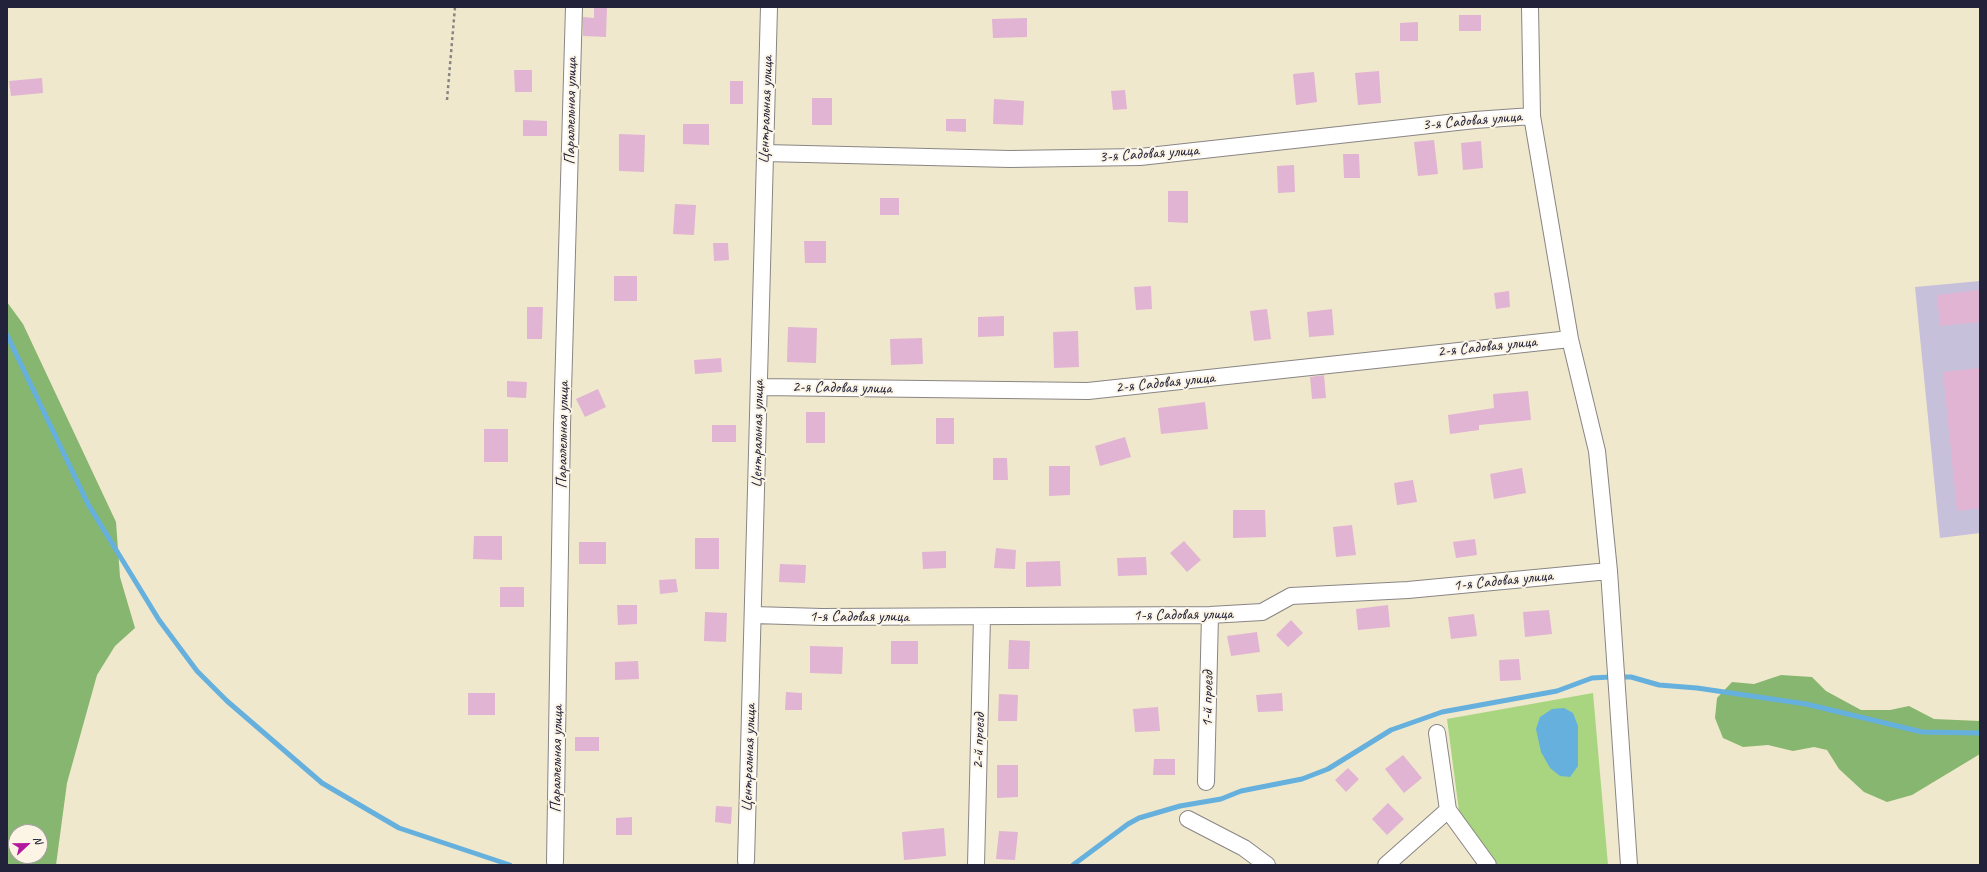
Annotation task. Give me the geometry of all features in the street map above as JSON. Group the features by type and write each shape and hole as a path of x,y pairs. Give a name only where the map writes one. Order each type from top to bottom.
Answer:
{"street":[{"name":"Параллельная улица","path":"555,862 562,426 574,7"},
{"name":"Центральная улица","path":"746,861 769,7"},
{"path":"1530,7 1532,116 1570,339 1597,451 1609,571 1629,865"},
{"name":"3-я Садовая улица","path":"765,153 1010,159 1140,157 1467,121 1532,116"},
{"name":"2-я Садовая улица","path":"759,387 1088,391 1570,339"},
{"name":"1-я Садовая улица","path":"753,615 982,617 1210,615 1262,612 1291,596 1408,590 1609,571"},
{"name":"1-й проезд","path":"1206,782 1210,615"},
{"name":"2-й проезд","path":"976,865 982,617"},
{"path":"1437,733 1448,810 1488,865"},
{"path":"1386,865 1448,810"},
{"path":"1188,819 1244,848 1267,865"}],"path":[{"path":"447,100 455,7"}],"shaded area":[{"path":"1980,281 1980,533 1940,538 1915,287"}],"green space":[{"path":"7,302 23,324 116,522 120,577 135,628 115,646 97,675 67,783 56,865 7,865"},
{"path":"1781,675 1812,677 1826,691 1861,710 1890,710 1909,706 1934,719 1980,721 1980,754 1912,795 1887,802 1864,792 1839,769 1827,750 1814,747 1793,751 1768,745 1743,747 1723,738 1715,718 1717,698 1732,682 1754,684"},
{"path":"1593,693 1608,865 1498,865 1459,811 1447,719"}],"water":[{"path":"1564,708 1573,713 1578,726 1578,766 1570,777 1560,776 1550,768 1541,752 1536,729 1540,717 1552,709"}],"building":[{"path":"594,7 607,7 606,37 583,36 583,17 594,18"},
{"path":"1459,15 1481,15 1481,31 1459,31"},
{"path":"1027,18 1027,37 993,38 992,19"},
{"path":"1418,22 1418,41 1400,41 1400,23"},
{"path":"514,70 532,70 532,92 515,92"},
{"path":"1379,71 1381,103 1358,105 1355,73"},
{"path":"1314,72 1317,102 1296,105 1293,74"},
{"path":"42,78 43,93 11,96 9,81"},
{"path":"730,81 743,81 743,104 730,104"},
{"path":"1125,90 1127,109 1113,110 1111,91"},
{"path":"812,98 832,98 832,125 812,125"},
{"path":"994,99 1024,101 1023,125 993,124"},
{"path":"946,119 966,119 966,132 946,131"},
{"path":"523,120 547,121 547,136 523,136"},
{"path":"683,124 709,124 709,145 683,144"},
{"path":"619,134 645,135 644,172 619,171"},
{"path":"1434,140 1438,174 1418,176 1414,142"},
{"path":"1481,141 1483,168 1463,170 1461,143"},
{"path":"1343,154 1359,154 1360,178 1344,178"},
{"path":"1294,165 1295,192 1278,193 1277,166"},
{"path":"1168,191 1188,191 1188,223 1168,222"},
{"path":"880,198 899,198 899,215 880,215"},
{"path":"675,204 696,205 694,235 673,234"},
{"path":"804,241 826,241 826,263 805,263"},
{"path":"713,243 728,243 729,260 714,261"},
{"path":"614,276 637,276 637,301 614,301"},
{"path":"1151,286 1152,309 1136,310 1134,287"},
{"path":"1980,290 1980,322 1940,326 1937,295"},
{"path":"1509,291 1510,307 1496,309 1494,293"},
{"path":"527,307 543,307 542,339 527,339"},
{"path":"1267,309 1271,339 1254,341 1250,311"},
{"path":"1332,309 1334,335 1309,337 1307,312"},
{"path":"1004,316 1004,336 978,337 978,317"},
{"path":"788,327 817,328 816,363 787,362"},
{"path":"1078,331 1079,367 1054,368 1053,332"},
{"path":"922,338 923,364 891,365 890,339"},
{"path":"721,358 722,372 695,374 694,360"},
{"path":"1980,368 1980,508 1957,511 1943,372"},
{"path":"1324,375 1326,398 1312,399 1310,377"},
{"path":"507,381 527,382 526,398 507,397"},
{"path":"598,389 606,407 585,417 576,399"},
{"path":"1528,391 1531,420 1479,425 1479,430 1450,434 1448,415 1494,408 1493,394"},
{"path":"1205,402 1208,429 1161,434 1158,408"},
{"path":"806,412 825,412 825,443 806,443"},
{"path":"936,418 954,418 954,444 936,444"},
{"path":"712,425 736,425 736,442 712,442"},
{"path":"484,429 508,429 508,462 484,462"},
{"path":"1125,437 1131,457 1100,466 1095,446"},
{"path":"993,458 1007,458 1008,480 993,480"},
{"path":"1049,466 1070,466 1070,495 1049,496"},
{"path":"1522,468 1526,493 1494,499 1490,474"},
{"path":"1413,480 1417,502 1397,505 1394,483"},
{"path":"1233,510 1265,510 1266,537 1233,538"},
{"path":"1352,525 1356,555 1336,557 1333,527"},
{"path":"474,536 502,536 502,560 473,559"},
{"path":"695,538 719,538 719,569 695,569"},
{"path":"1475,539 1477,555 1456,558 1453,542"},
{"path":"1184,541 1201,560 1187,572 1170,553"},
{"path":"579,542 606,542 606,564 579,564"},
{"path":"996,548 1016,550 1015,569 994,568"},
{"path":"946,551 946,568 923,569 922,552"},
{"path":"1146,557 1147,575 1118,576 1117,558"},
{"path":"1060,561 1061,586 1026,587 1026,562"},
{"path":"780,564 806,565 805,583 779,582"},
{"path":"676,579 678,592 660,594 659,580"},
{"path":"500,587 524,587 524,607 500,607"},
{"path":"617,605 637,605 637,624 618,625"},
{"path":"1388,605 1390,627 1358,630 1356,609"},
{"path":"1549,610 1552,634 1525,637 1523,612"},
{"path":"705,612 727,613 726,642 704,641"},
{"path":"1474,614 1477,636 1451,639 1448,617"},
{"path":"1291,620 1303,633 1288,647 1276,635"},
{"path":"1257,632 1260,652 1231,656 1227,636"},
{"path":"1009,640 1030,641 1029,669 1008,669"},
{"path":"891,641 918,641 918,664 891,664"},
{"path":"810,646 843,647 842,674 810,673"},
{"path":"1519,659 1521,680 1500,681 1499,660"},
{"path":"638,661 639,679 615,680 615,662"},
{"path":"786,692 802,693 802,710 785,710"},
{"path":"468,693 495,693 495,715 468,715"},
{"path":"1282,693 1283,711 1258,712 1256,695"},
{"path":"999,694 1018,695 1017,721 998,721"},
{"path":"1158,707 1160,731 1135,732 1133,709"},
{"path":"575,737 599,737 599,751 575,751"},
{"path":"1403,755 1422,778 1404,793 1385,769"},
{"path":"1154,759 1175,759 1175,775 1153,775"},
{"path":"997,765 1018,765 1018,797 997,798"},
{"path":"1348,768 1359,779 1346,792 1335,780"},
{"path":"1388,803 1404,819 1387,835 1372,819"},
{"path":"716,806 732,807 731,824 715,822"},
{"path":"632,817 632,835 616,835 616,818"},
{"path":"944,828 946,856 904,860 902,832"},
{"path":"999,831 1018,832 1015,860 996,859"}],"waterway":[{"path":"7,335 88,504 159,620 197,671 227,701 322,783 399,828 510,865"},
{"path":"1073,865 1128,824 1139,818 1180,806 1221,799 1241,791 1302,779 1328,769 1391,730 1442,712 1557,691 1592,678 1610,677"},
{"path":"1623,677 1631,677 1659,685 1697,688 1806,704 1922,732 1980,733"}]}
